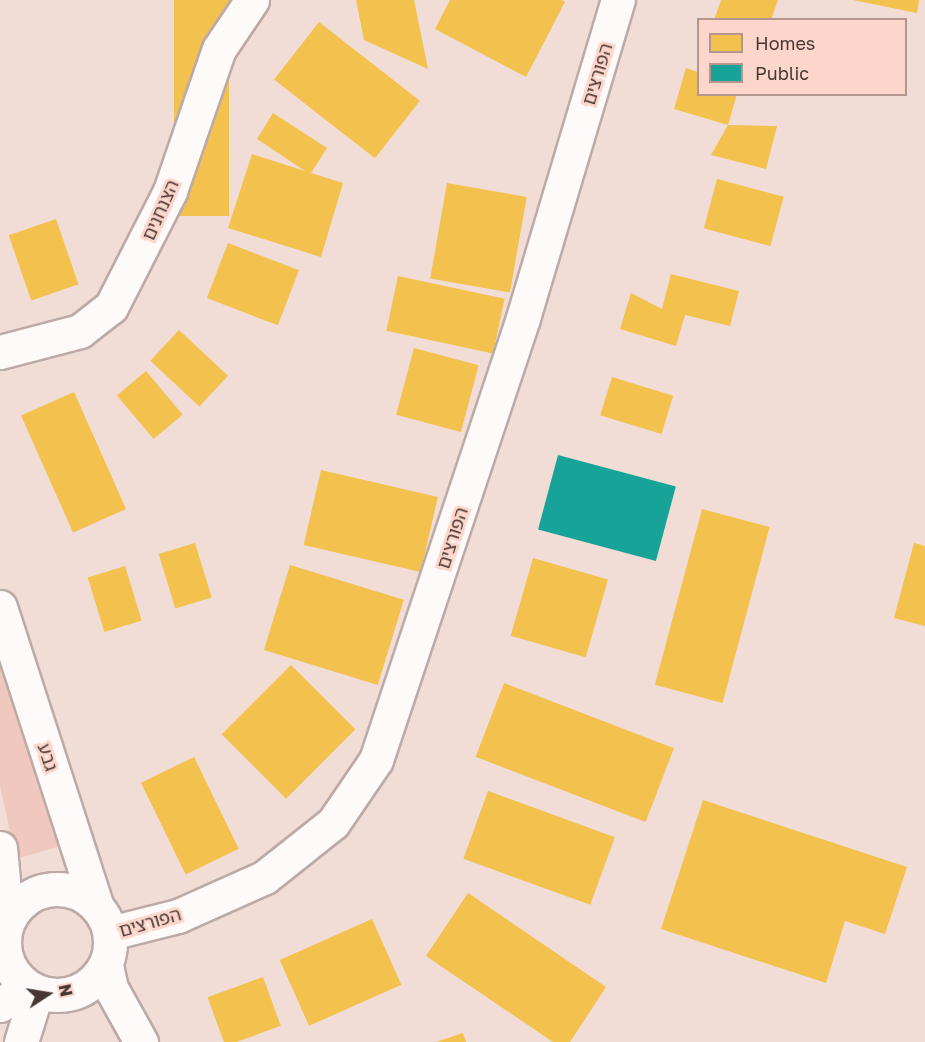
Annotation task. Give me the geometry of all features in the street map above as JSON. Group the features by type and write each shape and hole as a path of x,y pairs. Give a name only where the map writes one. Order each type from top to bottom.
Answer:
{"street":[{"name":"הצנחנים","path":"0,352 80,331 111,307 170,191 219,49 252,0"},
{"name":"הפורצים","path":"105,935 178,916 265,877 333,823 376,760 523,318 618,0"},
{"name":"גבע","path":"0,607 105,935 115,996 141,1042"},
{"path":"0,848 4,943 32,989 21,1042"},
{"path":"0,1005 32,989 63,996 81,991 105,935 66,889 48,889 17,907 4,943"}],"shaded area":[{"path":"0,650 64,845 16,859 0,786"}],"building: Homes":[{"path":"174,0 229,0 229,216 174,216"},
{"path":"356,0 414,0 428,69 364,40"},
{"path":"450,0 562,0 565,2 526,77 435,29"},
{"path":"721,0 778,0 772,18 715,18"},
{"path":"853,0 919,0 917,13"},
{"path":"319,22 420,101 375,158 274,80"},
{"path":"686,68 697,72 697,96 736,96 728,125 674,109"},
{"path":"273,113 327,148 311,173 343,183 321,257 228,228 252,154 305,171 257,139"},
{"path":"728,125 777,126 766,169 711,155"},
{"path":"717,179 784,197 770,246 704,228"},
{"path":"447,183 527,197 510,293 430,279"},
{"path":"56,219 78,284 31,301 9,235"},
{"path":"228,243 299,270 278,325 207,298"},
{"path":"671,274 739,291 730,326 685,315 676,346 620,329 631,293 662,309"},
{"path":"398,276 505,299 493,353 386,331"},
{"path":"179,330 228,376 199,406 150,361"},
{"path":"414,348 479,365 461,432 396,415"},
{"path":"146,371 183,415 154,439 117,395"},
{"path":"612,377 673,396 662,434 600,415"},
{"path":"74,392 126,509 73,533 21,416"},
{"path":"321,470 438,497 421,572 304,545"},
{"path":"702,509 770,527 723,703 655,685"},
{"path":"195,543 212,598 175,609 159,554"},
{"path":"914,543 925,546 925,626 894,618"},
{"path":"533,558 608,579 586,657 511,636"},
{"path":"290,565 404,600 378,685 264,650"},
{"path":"125,566 142,621 104,632 88,577"},
{"path":"291,665 355,729 286,799 222,734"},
{"path":"504,683 674,748 646,822 476,757"},
{"path":"194,757 239,849 186,875 141,783"},
{"path":"488,791 615,837 590,905 463,859"},
{"path":"703,800 907,867 885,934 845,921 826,983 661,929"},
{"path":"468,893 606,987 570,1042 553,1042 426,956"},
{"path":"372,919 401,985 309,1026 280,960"},
{"path":"263,977 281,1026 236,1042 224,1042 208,997"},
{"path":"463,1033 466,1042 436,1042"}],"building: Public":[{"path":"558,455 676,487 656,561 538,529"}]}
